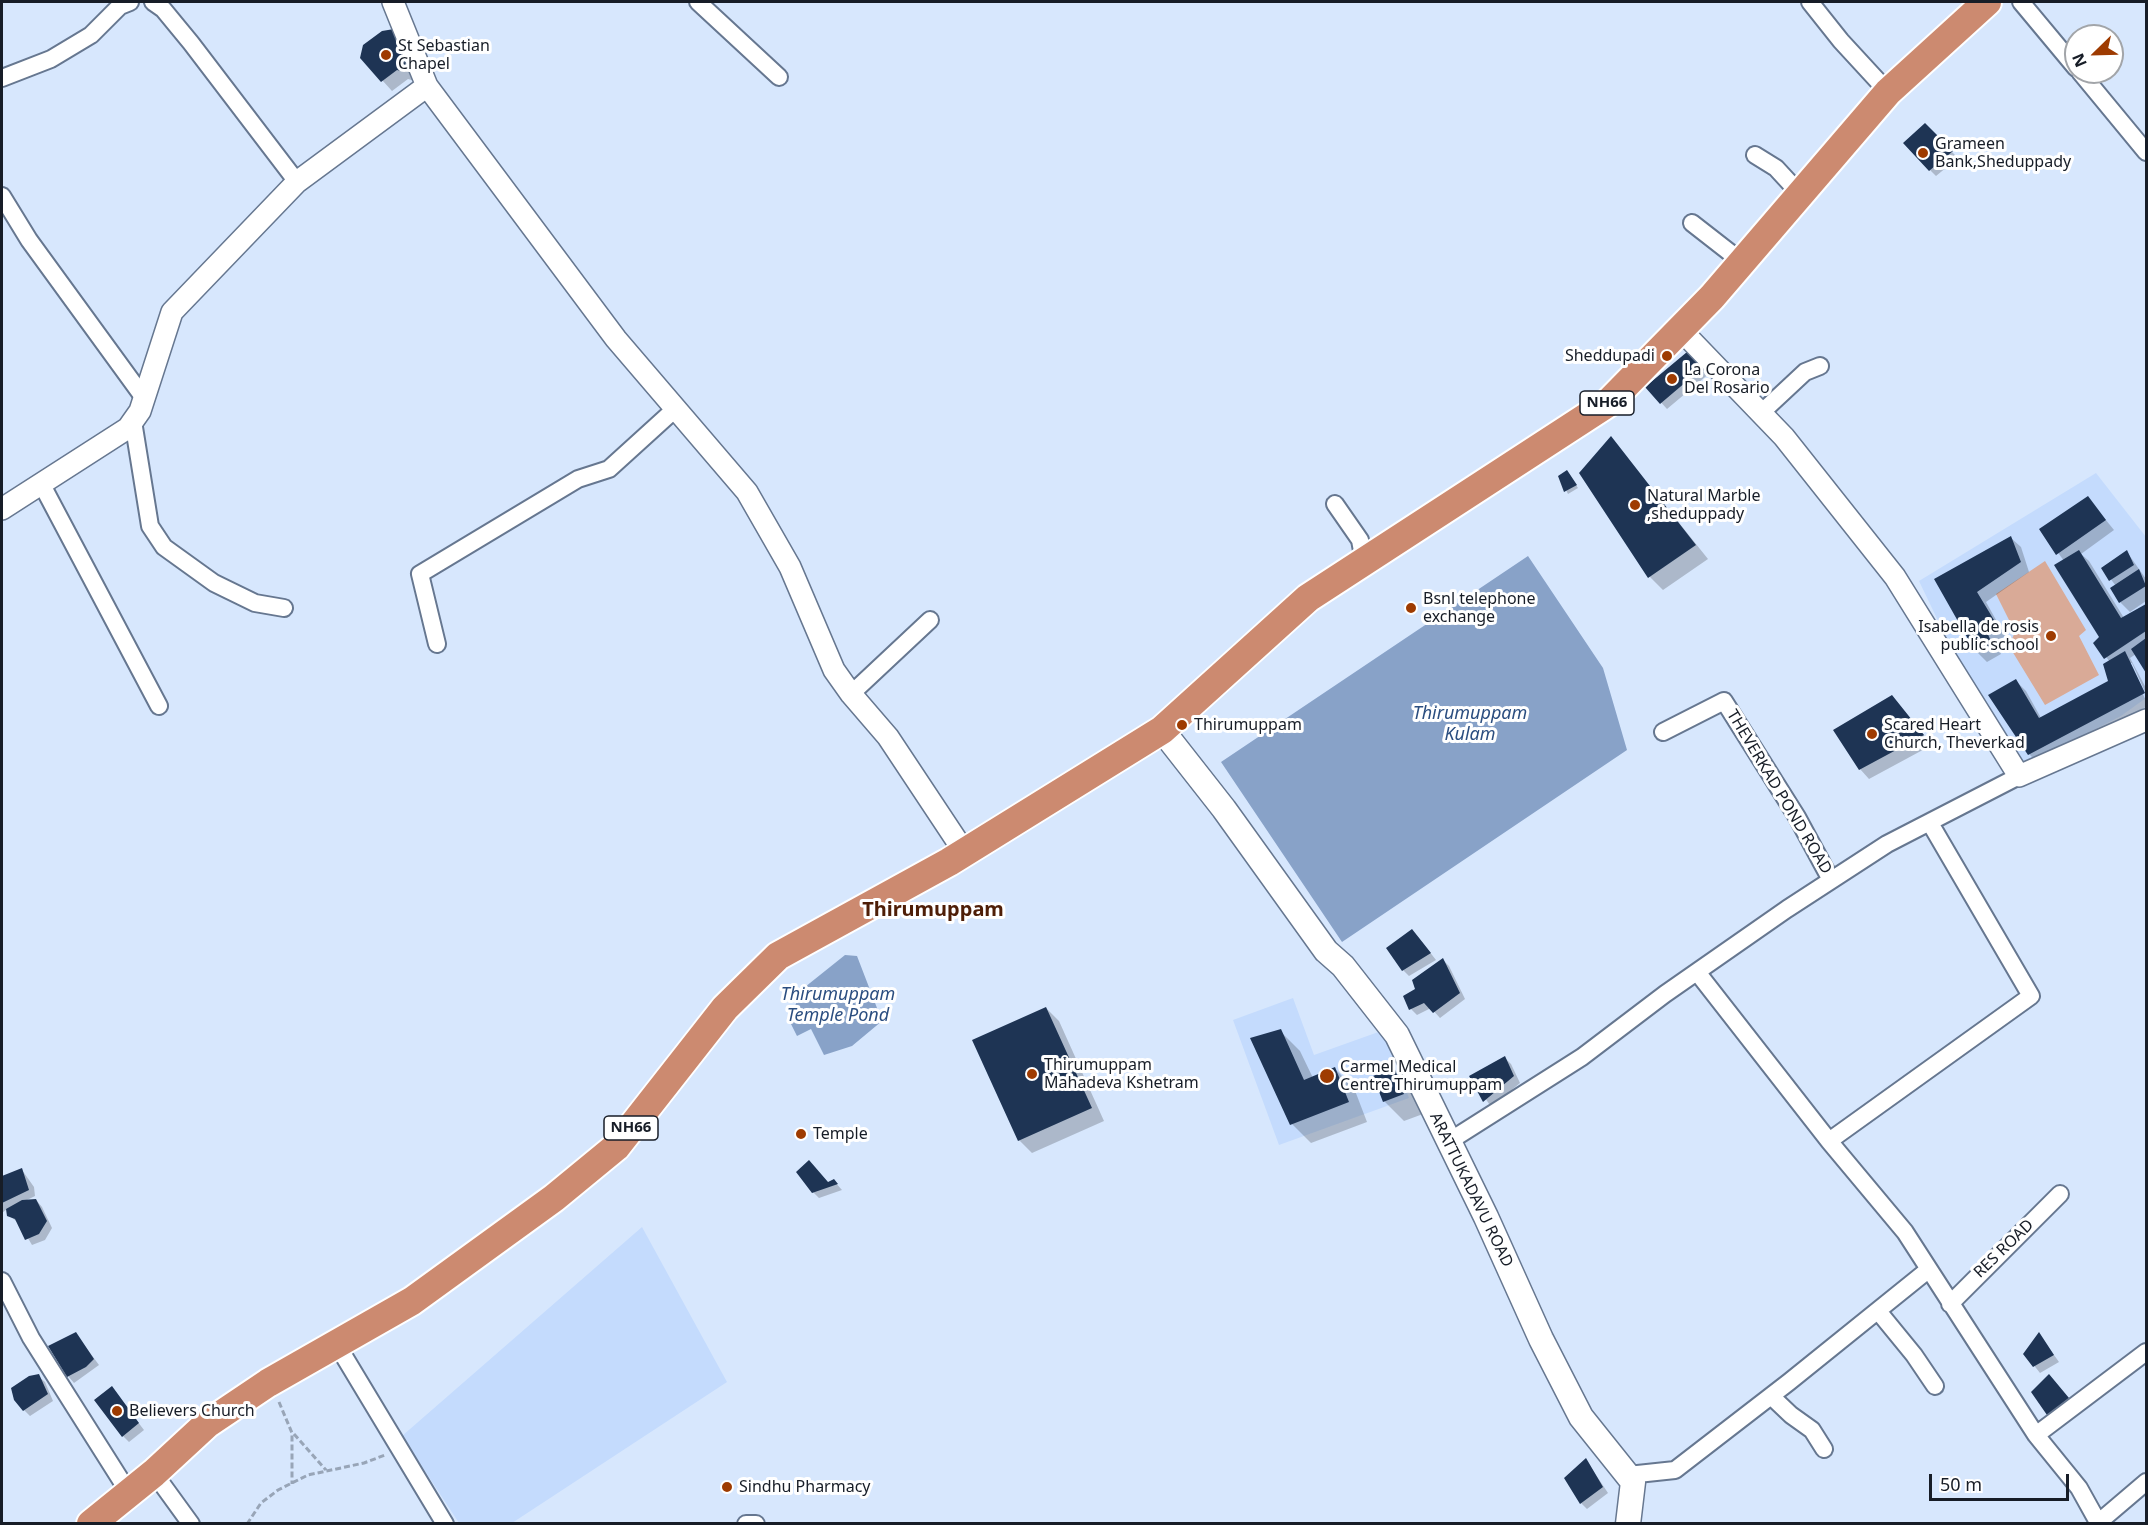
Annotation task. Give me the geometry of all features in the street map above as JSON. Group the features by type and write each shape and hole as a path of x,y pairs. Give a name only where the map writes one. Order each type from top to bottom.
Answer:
{"highway":[{"name":"NH66","path":"91,1524 154,1473 207,1424 268,1383 412,1301 554,1198 616,1147 725,1008 778,956 964,853 1162,730 1308,598 1608,403 1742,262 1888,92 1987,2"}],"main road":[{"name":"ARATTUKADAVU ROAD","path":"1162,730 1224,809 1326,951 1343,966 1397,1035 1486,1218 1540,1339 1581,1417 1628,1475"},
{"path":"1628,1475 1633,1482 1628,1524"}],"street":[{"path":"153,2 163,9 191,43 297,183"},
{"path":"393,2 427,87 616,339 674,410 747,492 790,567 834,670 850,694 888,737 964,853"},
{"path":"698,2 779,77"},
{"path":"1810,2 1841,41 1888,92"},
{"path":"2021,2 2064,54"},
{"path":"2,78 51,58 91,35 122,3"},
{"path":"2090,84 2146,152"},
{"path":"2,509 128,428 140,411 172,312 297,183 427,87"},
{"path":"1755,155 1776,168 1800,194"},
{"path":"2,196 29,240 144,398"},
{"path":"1692,223 1742,262"},
{"path":"1680,329 1784,437 1895,577 2019,776"},
{"path":"1761,413 1805,372 1820,366"},
{"path":"437,644 420,574 578,479 609,469 674,410"},
{"path":"133,421 150,526 164,547 214,583 255,603 284,608"},
{"path":"41,483 159,706"},
{"path":"1335,504 1360,540 1364,562"},
{"path":"850,694 930,621"},
{"name":"THEVERKAD POND ROAD","path":"1663,732 1724,701 1797,817 1831,880"},
{"path":"1448,1142 1582,1057 1697,972 1887,844 2019,776 2146,720"},
{"path":"1829,1141 2031,996 1930,823"},
{"path":"1697,972 1829,1141 1905,1232 2036,1435 2079,1488 2099,1523 2146,1482"},
{"name":"RES ROAD","path":"1950,1304 2060,1194"},
{"path":"1628,1475 1675,1470 1772,1396 1928,1270"},
{"path":"2,1281 31,1338 129,1493"},
{"path":"1878,1311 1914,1355 1935,1386"},
{"path":"336,1343 445,1524"},
{"path":"2036,1435 2146,1352"},
{"path":"1772,1396 1791,1415 1812,1430 1824,1449"},
{"path":"154,1473 191,1524"},
{"path":"746,1524 748,1521 756,1524"}],"path":[{"path":"268,1383 292,1433 326,1470"},
{"path":"292,1433 292,1484"},
{"path":"247,1524 261,1503 278,1490 308,1475 380,1459 393,1449"}],"shaded area":[{"path":"2096,473 2146,537 2146,698 2121,716 2022,767 1965,677 1919,581"},
{"path":"2045,561 2086,630 2079,636 2099,675 2045,705 2009,646 2015,632 1996,594"},
{"name":"Carmel Medical Centre Thirumuppam","path":"1293,998 1314,1055 1384,1030 1409,1098 1279,1145 1233,1020"},
{"path":"642,1227 727,1382 512,1523 459,1523 402,1436"}],"water":[{"name":"Thirumuppam Kulam","path":"1528,556 1603,668 1627,750 1342,942 1221,762"},
{"name":"Thirumuppam Temple Pond","path":"845,955 857,956 882,1021 852,1046 824,1055 811,1029 797,1036 790,1022 800,991"}],"building":[{"name":"St Sebastian Chapel","path":"400,28 413,63 405,72 397,70 381,82 360,58 363,45 382,31"},
{"path":"1925,123 1953,151 1929,171 1903,143"},
{"name":"La Corona Del Rosario","path":"1693,347 1706,365 1660,404 1645,387"},
{"path":"1611,436 1696,545 1648,578 1579,473"},
{"path":"1567,470 1577,485 1564,492 1558,476"},
{"path":"2088,496 2106,520 2056,555 2039,529"},
{"path":"2011,536 2021,562 1977,592 1997,625 1987,632 1992,644 1976,653 1934,579"},
{"path":"2079,550 2121,618 2146,604 2146,631 2104,659 2093,643 2099,637 2054,565"},
{"path":"2127,550 2134,565 2109,581 2101,568"},
{"path":"2139,569 2146,586 2119,603 2110,588"},
{"path":"2146,638 2146,673 2131,649"},
{"path":"2125,651 2145,693 2028,755 1988,695 2016,679 2039,718 2108,681 2103,664"},
{"path":"1892,695 1924,735 1859,770 1833,730"},
{"path":"1412,929 1431,953 1402,971 1386,948"},
{"path":"1443,958 1460,993 1433,1013 1424,1003 1409,1010 1403,996 1415,989 1412,980"},
{"name":"Thirumuppam Mahadeva Kshetram","path":"1046,1007 1092,1108 1018,1141 972,1040"},
{"path":"1281,1029 1304,1080 1335,1067 1349,1102 1290,1125 1250,1038"},
{"path":"1505,1056 1514,1076 1483,1102 1469,1076"},
{"path":"1394,1067 1404,1094 1383,1102 1373,1076"},
{"path":"809,1160 828,1182 834,1179 838,1184 812,1193 796,1172"},
{"path":"22,1168 29,1190 2,1203 2,1176"},
{"path":"36,1199 47,1221 39,1234 25,1240 15,1219 7,1216 6,1209 22,1200"},
{"path":"76,1332 94,1359 86,1367 67,1377 48,1346"},
{"path":"2039,1332 2054,1355 2033,1367 2023,1354"},
{"path":"39,1374 48,1394 23,1411 14,1400 11,1388 29,1376"},
{"path":"2049,1374 2069,1398 2047,1415 2031,1392"},
{"name":"Believers Church","path":"112,1386 139,1423 122,1437 94,1400"},
{"path":"1586,1458 1603,1487 1580,1504 1564,1478"}],"place":[{"name":"St Sebastian Chapel","path":"386,55"},
{"name":"Grameen Bank,Sheduppady","path":"1923,153"},
{"name":"Sheddupadi","path":"1667,356"},
{"name":"La Corona Del Rosario","path":"1672,379"},
{"name":"Natural Marble ,sheduppady","path":"1635,505"},
{"name":"Bsnl telephone exchange","path":"1411,608"},
{"name":"Isabella de rosis public school","path":"2051,636"},
{"name":"Thirumuppam","path":"1182,725"},
{"name":"Scared Heart Church, Theverkad","path":"1872,734"},
{"name":"Thirumuppam Mahadeva Kshetram","path":"1032,1074"},
{"name":"Carmel Medical Centre Thirumuppam","path":"1327,1076"},
{"name":"Temple","path":"801,1134"},
{"name":"Believers Church","path":"117,1411"},
{"name":"Sindhu Pharmacy","path":"727,1487"}],"district":[{"name":"Thirumuppam","path":"933,910"}]}
